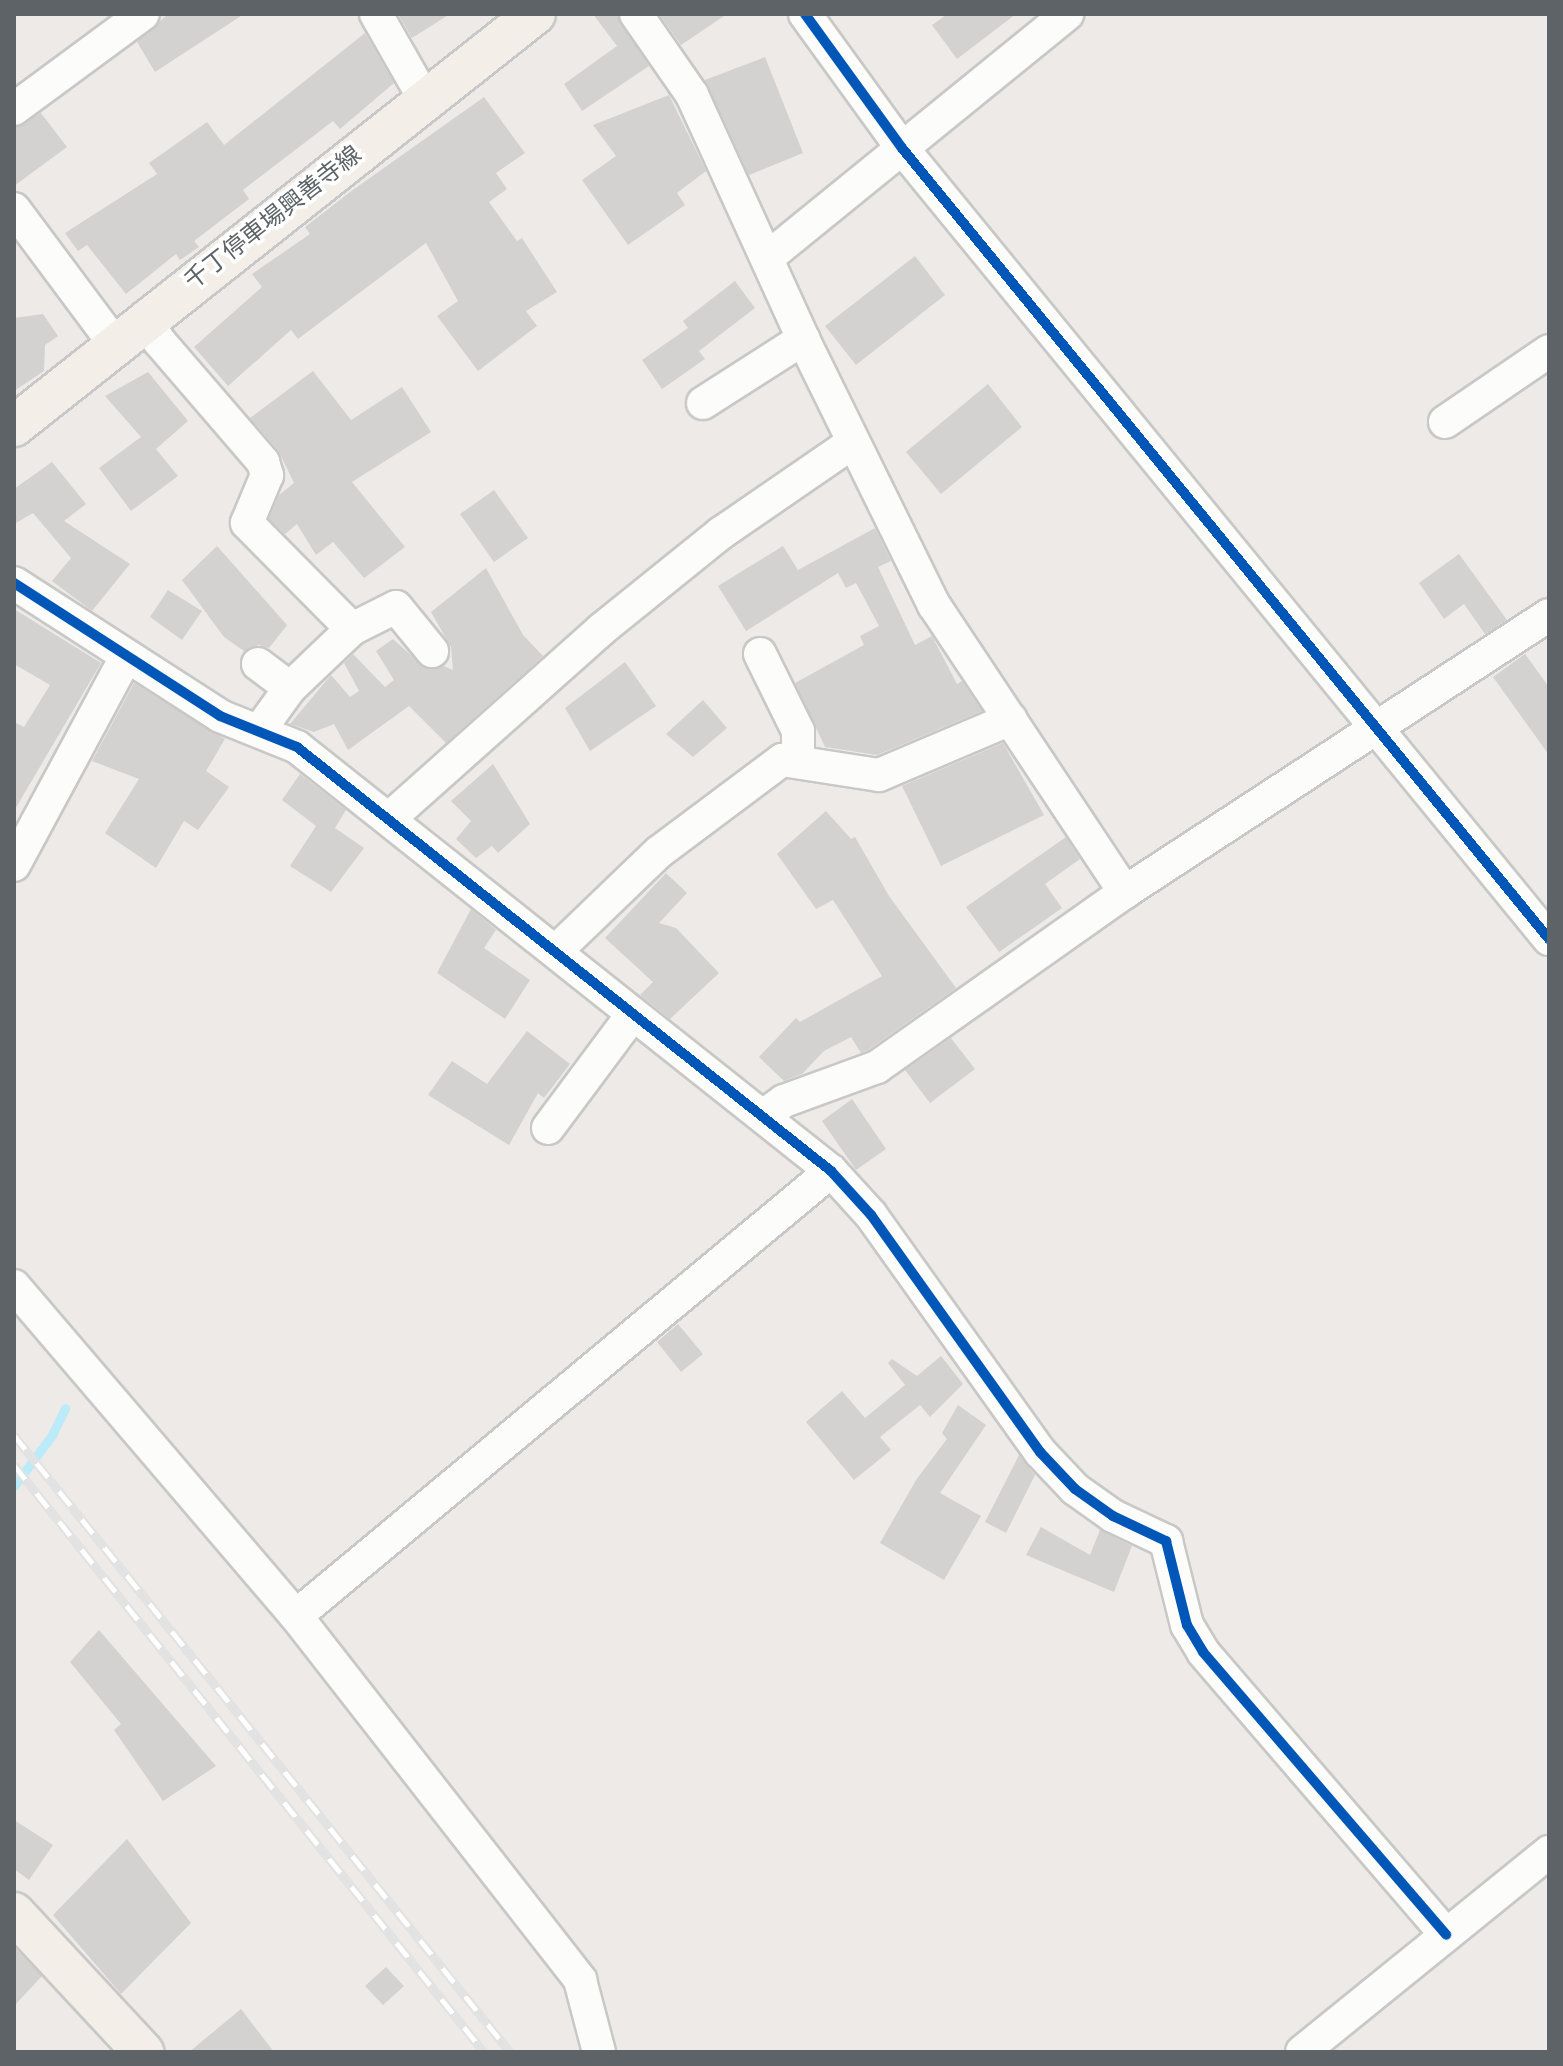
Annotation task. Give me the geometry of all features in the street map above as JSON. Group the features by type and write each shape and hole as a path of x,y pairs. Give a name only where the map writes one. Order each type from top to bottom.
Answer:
{"main road":[{"name":"千丁停車場興善寺線","path":"14,426 145,317 535,14"},
{"path":"14,1913 136,2050"}],"street":[{"path":"14,109 143,14"},
{"path":"376,14 424,98"},
{"path":"636,14 692,95 852,443 934,605 1125,892"},
{"path":"805,14 902,148 1377,724 1549,939"},
{"path":"767,258 1067,14"},
{"path":"14,209 114,343"},
{"path":"145,317 159,341 263,462 267,475 247,523 352,629"},
{"path":"703,403 803,339"},
{"path":"1445,422 1549,351"},
{"path":"391,817 721,533 852,443"},
{"path":"14,583 125,659 220,716 297,747 391,817 557,950 717,1086 766,1114 831,1171 871,1215 1040,1452 1087,1498 1166,1541 1187,1625 1203,1652 1446,1935"},
{"path":"259,731 290,688 352,629 396,607 432,651"},
{"path":"766,1114 784,1101 877,1067 1125,892 1377,724 1549,615"},
{"path":"760,654 798,731 798,759"},
{"path":"14,865 125,659"},
{"path":"258,664 290,688"},
{"path":"557,950 659,852 782,760 798,759 879,775 1011,719"},
{"path":"548,1128 633,1014"},
{"path":"296,1616 831,1171"},
{"path":"14,1286 296,1616 580,1980 599,2052"},
{"path":"1302,2052 1549,1852"}],"building":[{"path":"168,14 244,14 155,72 137,42"},
{"path":"398,14 450,14 412,38"},
{"path":"593,14 617,14 649,66 582,111 564,84 617,46"},
{"path":"659,14 727,14 681,45"},
{"path":"947,14 1016,14 957,59 932,25"},
{"path":"365,33 394,83 340,129 333,121 243,190 249,199 194,241 199,247 180,260 176,254 126,294 87,245 78,251 65,233 157,174 149,163 207,122 224,145"},
{"path":"765,57 803,153 749,175 705,80"},
{"path":"669,95 706,171 677,193 685,205 628,245 582,180 616,156 593,125"},
{"path":"484,97 525,153 496,173 507,189 489,202 517,241 522,238 557,292 526,311 537,326 478,371 437,316 458,301 426,243 298,339 291,330 228,386 194,347 262,287 252,274 310,234 305,227 350,192"},
{"path":"41,113 67,147 14,186 14,128"},
{"path":"915,256 945,295 856,365 825,326"},
{"path":"735,281 755,308 699,351 705,359 662,389 642,360 688,328 683,321"},
{"path":"43,314 58,336 45,345 44,371 14,391 14,318"},
{"path":"313,371 351,420 402,387 431,432 352,482 405,547 364,578 333,542 316,555 297,524 285,534 269,519 279,495 294,483 278,450 250,418"},
{"path":"148,372 188,421 156,449 178,476 131,511 99,468 141,437 105,396"},
{"path":"988,384 1022,427 941,494 906,452"},
{"path":"52,462 86,504 64,521 130,564 92,611 52,581 71,558 33,513 14,524 14,489"},
{"path":"494,490 528,538 494,562 460,514"},
{"path":"875,528 891,561 878,567 915,645 932,636 957,684 962,681 982,711 877,755 825,747 795,683 864,645 860,636 879,626 856,583 846,588 838,573 746,631 718,586 783,546 798,570"},
{"path":"217,546 287,625 269,648 259,645 244,651 224,637 182,580"},
{"path":"1459,554 1507,620 1485,634 1464,604 1444,619 1419,583"},
{"path":"486,568 523,635 543,656 446,743 409,706 348,750 334,724 314,732 290,724 331,675 350,697 359,691 344,663 353,654 385,687 394,680 376,651 393,639 425,668 444,666 453,670 451,647 431,612"},
{"path":"168,590 202,611 182,640 150,617"},
{"path":"14,609 101,663 14,811 14,722 24,727 50,685 14,664"},
{"path":"1525,654 1549,687 1549,755 1493,677"},
{"path":"625,662 656,706 590,751 565,708"},
{"path":"134,683 225,739 206,771 229,787 198,830 184,821 156,868 105,833 139,779 92,761"},
{"path":"703,700 727,728 693,757 666,734"},
{"path":"1003,743 1044,815 941,866 902,786"},
{"path":"493,764 530,824 498,853 492,846 476,858 456,839 471,821 451,801"},
{"path":"300,774 346,810 335,828 364,848 331,892 290,866 316,826 282,800"},
{"path":"826,811 851,839 855,837 889,896 956,988 868,1050 861,1053 851,1037 824,1051 802,1074 784,1081 759,1057 796,1018 800,1022 882,976 833,900 816,909 777,854"},
{"path":"1066,837 1080,859 1045,884 1062,908 999,952 966,907"},
{"path":"666,873 687,893 659,923 676,928 719,973 670,1019 640,995 653,982 605,938"},
{"path":"471,909 496,930 484,948 530,980 505,1019 437,973"},
{"path":"527,1031 570,1064 544,1098 538,1093 509,1145 428,1095 452,1061 487,1084"},
{"path":"951,1038 975,1069 930,1103 905,1070"},
{"path":"852,1099 886,1149 856,1170 822,1121"},
{"path":"678,1324 703,1354 681,1372 657,1342"},
{"path":"941,1356 963,1384 930,1417 920,1405 880,1437 891,1450 854,1480 806,1422 842,1391 865,1418 905,1385 888,1363 892,1359 917,1376"},
{"path":"958,1405 986,1425 940,1493 981,1516 944,1580 880,1543 916,1480 947,1439 942,1433"},
{"path":"1019,1455 1035,1475 1006,1533 985,1522"},
{"path":"1041,1527 1090,1555 1100,1530 1132,1546 1114,1592 1026,1555"},
{"path":"99,1630 216,1766 163,1801 114,1730 121,1724 70,1662"},
{"path":"14,1820 53,1845 29,1880 14,1869"},
{"path":"127,1839 191,1923 121,1994 53,1915"},
{"path":"14,1947 42,1976 14,2006"},
{"path":"386,1967 404,1986 383,2005 365,1986"},
{"path":"241,2009 274,2052 189,2052"}],"waterway":[{"path":"14,1486 52,1435 65,1408"}],"railway":[{"path":"14,1435 510,2052"},
{"path":"14,1465 484,2052"}],"cycle path":[{"path":"805,14 902,148 1549,939"},
{"path":"14,583 220,716 297,747 831,1171 871,1215 1040,1452 1075,1489 1113,1516 1166,1541 1187,1625 1203,1652 1446,1935"}]}
